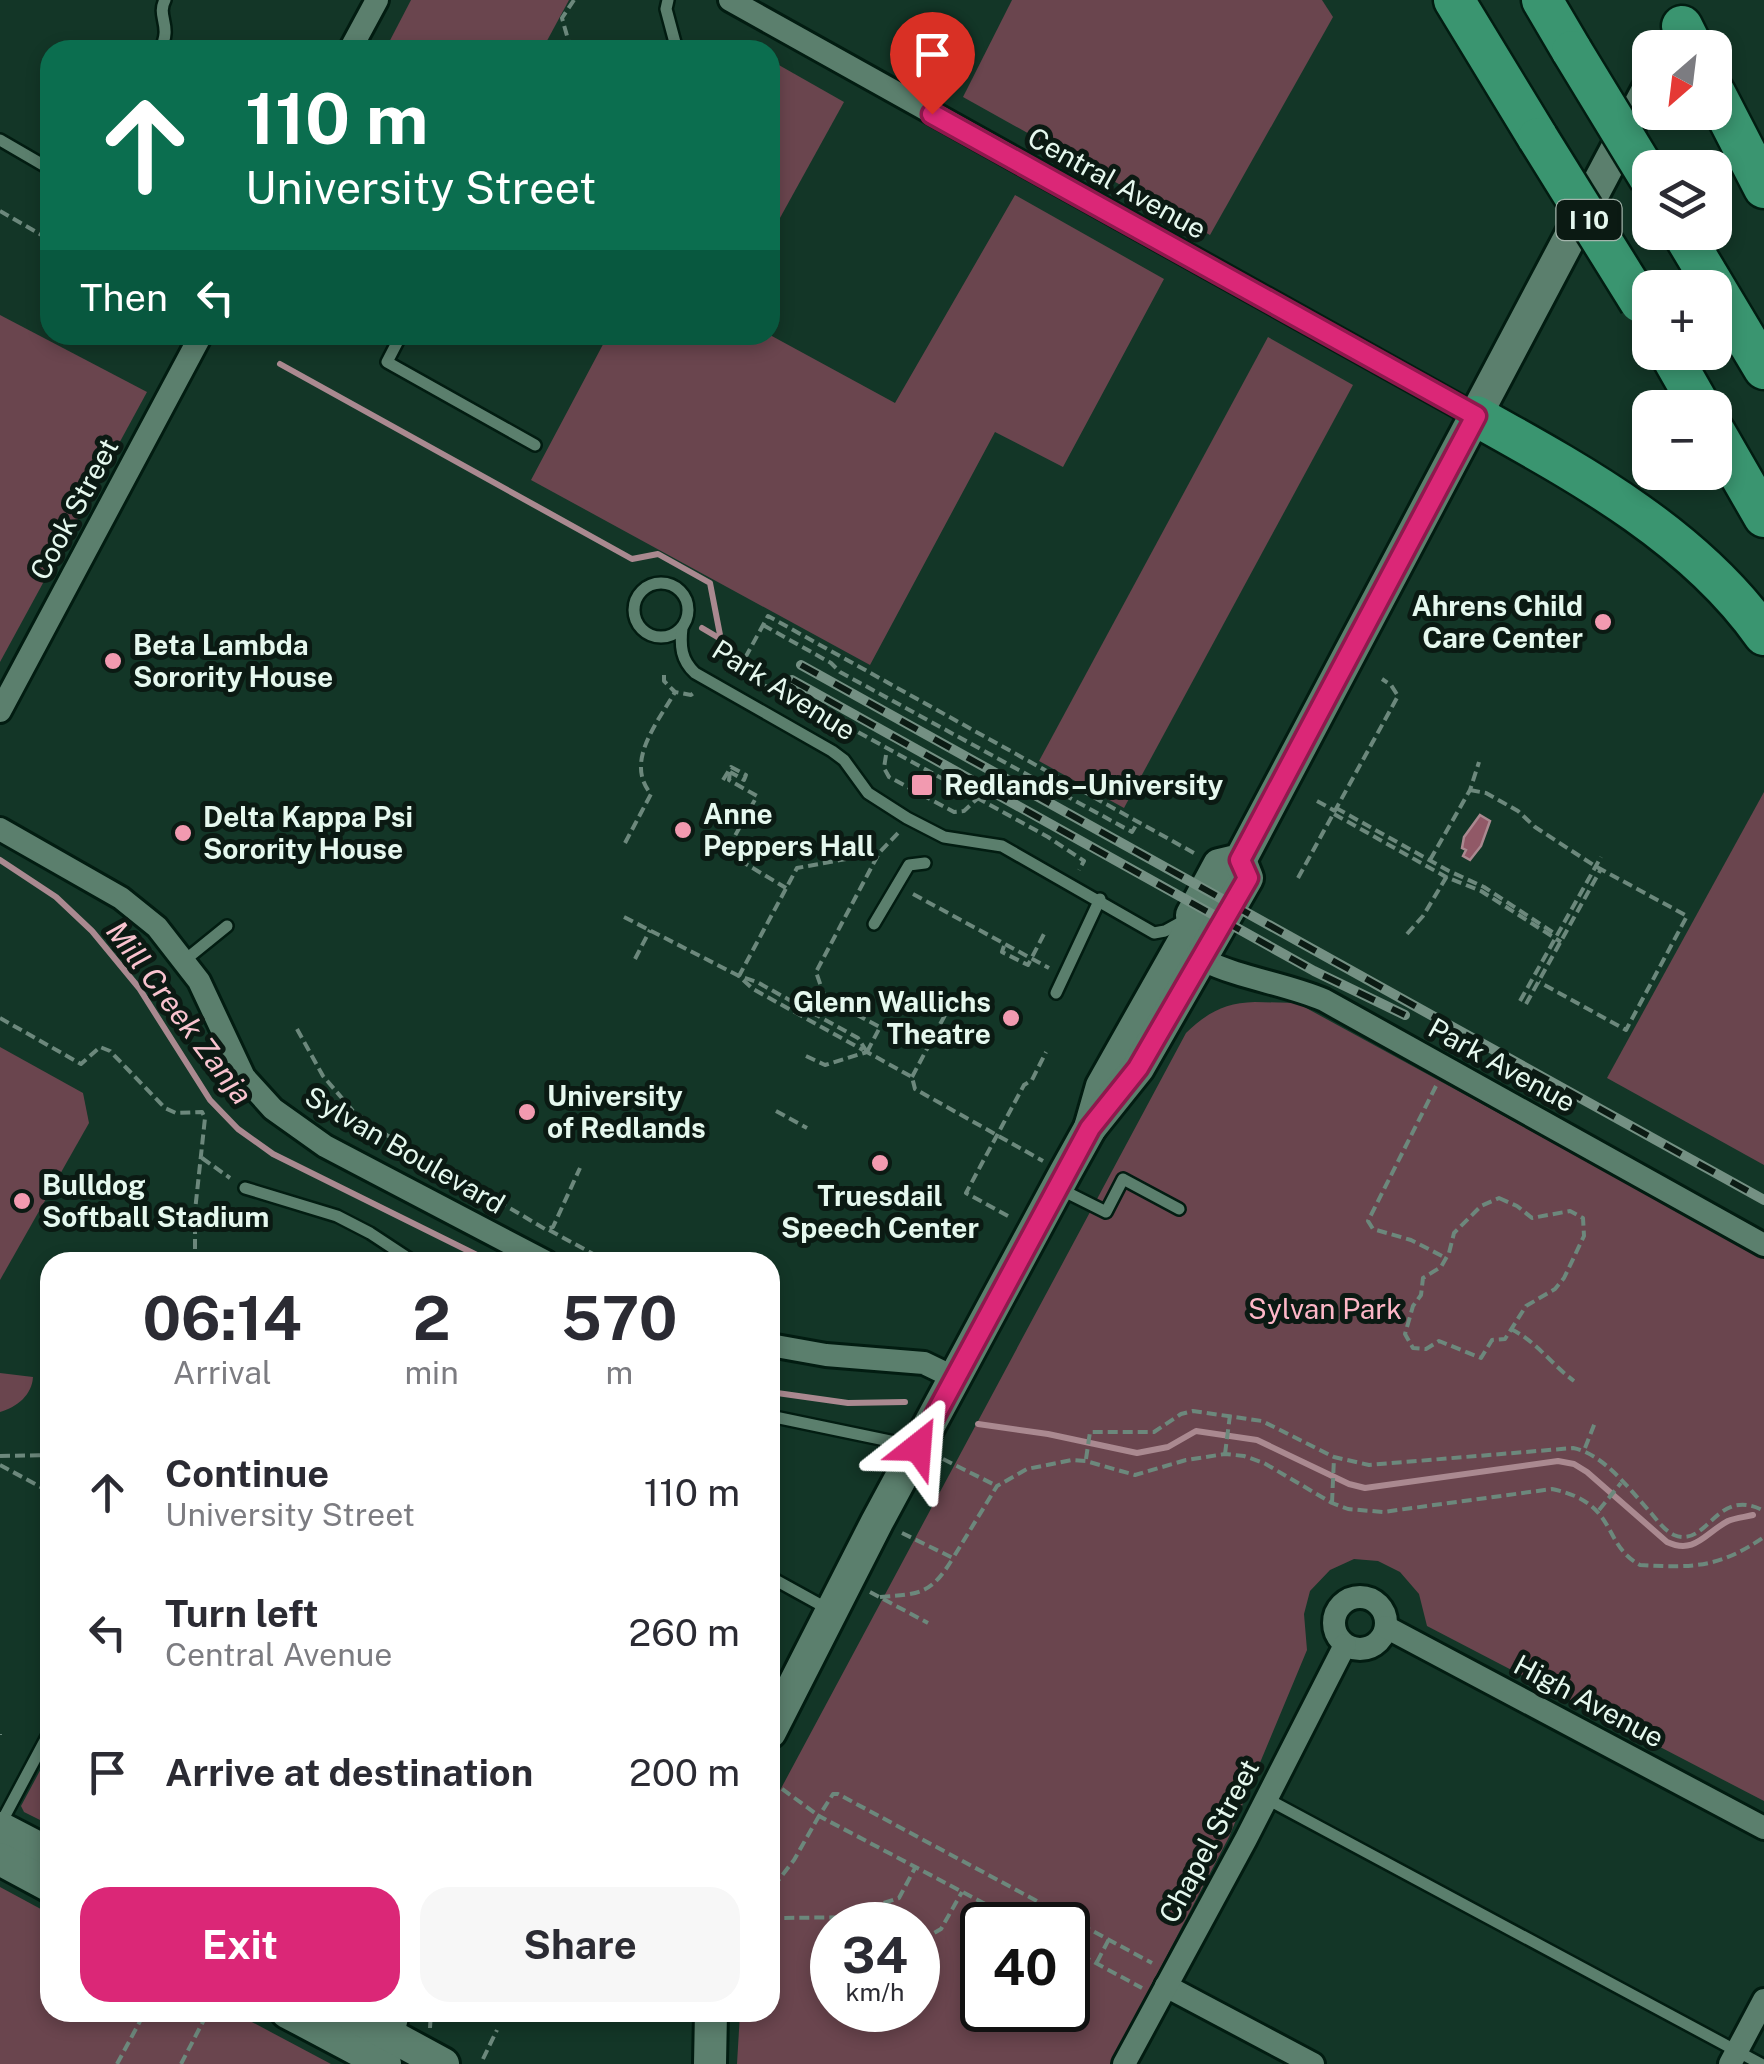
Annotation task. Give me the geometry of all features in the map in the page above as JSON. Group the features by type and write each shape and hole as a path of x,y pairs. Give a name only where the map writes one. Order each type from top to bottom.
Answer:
{"highway":[{"name":"I 10","path":"1454,0 1632,290"},
{"name":"I 10","path":"1542,0 1632,150"},
{"path":"1732,125 1764,188"},
{"path":"1693,250 1764,369"},
{"path":"1476,416 1575,472 1647,521 1704,566 1764,635"},
{"path":"1732,461 1764,517"}],"street":[{"path":"355,40 376,0"},
{"name":"Central Avenue","path":"730,0 1476,416"},
{"path":"1090,1128 1102,1086 1193,925 1192,915 1219,865 1240,860 1632,120"},
{"name":"Cook Street","path":"0,710 196,345"},
{"name":"Sylvan Boulevard","path":"0,829 121,898 157,927 199,981 244,1077 273,1109 325,1146 527,1252"},
{"path":"780,1712 846,1580 1090,1128 1138,1068 1248,878 1240,860"},
{"name":"Park Avenue","path":"1203,960 1238,976 1276,982 1324,1000 1764,1245"},
{"path":"780,1347 924,1364 955,1378"},
{"path":"1362,1597 1378,1604 1386,1628 1378,1642 1362,1650 1345,1645 1338,1639 1335,1614 1346,1601 1362,1597"},
{"name":"High Avenue","path":"1386,1628 1764,1828"},
{"name":"Chapel Street","path":"1124,2064 1345,1645"},
{"path":"0,1827 40,1849"},
{"path":"0,1859 40,1881"},
{"path":"1166,1985 1313,2064"},
{"path":"1733,2058 1764,2000"},
{"path":"319,2022 443,2064"},
{"path":"361,2022 394,2045"},
{"path":"710,2064 711,2022"}],"lane":[{"path":"165,0 161,7 165,40"},
{"path":"668,0 666,9 675,40"},
{"path":"0,140 40,163"},
{"path":"397,345 388,362 535,445"},
{"name":"Park Avenue","path":"682,628 658,637 642,629 634,604 644,588 659,582 681,591 688,605 680,646 695,673 832,751 844,760 868,794 885,806 944,837 997,844 1154,933 1170,930 1192,915"},
{"path":"874,924 910,865 925,864"},
{"path":"1056,994 1100,900"},
{"path":"185,960 227,926"},
{"path":"1061,1180 1106,1212 1123,1179 1179,1209"},
{"path":"245,1188 336,1216 399,1252"},
{"path":"780,1418 918,1447"},
{"path":"780,1582 832,1611"},
{"path":"0,1827 40,1750"},
{"path":"1266,1799 1733,2058 1761,2064"}],"path":[{"path":"568,40 562,18 574,0"},
{"path":"0,212 40,234"},
{"path":"738,671 768,616 1198,855"},
{"path":"763,624 840,672 1080,806 1132,832 1138,822"},
{"path":"726,674 730,667 978,798 1084,861 1080,870"},
{"path":"664,675 664,681 676,692 691,696 695,692"},
{"path":"1298,878 1398,696 1392,685 1382,679"},
{"path":"625,844 651,794 638,771 642,755 676,692"},
{"path":"931,715 935,708"},
{"path":"886,755 884,768 889,777 920,795 958,812 978,798"},
{"path":"1430,860 1470,790 1479,762"},
{"path":"723,780 731,767 746,775 744,780 730,772 729,780 757,796 726,852 728,856 786,888"},
{"path":"1470,790 1486,793 1518,810 1536,827 1598,867 1687,916 1626,1030 1539,982"},
{"path":"914,805 920,795"},
{"path":"1318,800 1481,891 1561,942"},
{"path":"1335,811 1430,860 1448,874"},
{"path":"806,1056 824,1065 867,1052 880,1027 825,998 816,972 879,853 900,832"},
{"path":"739,976 797,868 879,853"},
{"path":"1598,867 1523,1003 1561,942 1598,867 1601,857"},
{"path":"1407,934 1423,916 1448,874"},
{"path":"895,884 1065,976"},
{"path":"624,916 739,976 752,990 912,1077"},
{"path":"635,959 650,930"},
{"path":"1032,958 1046,930"},
{"path":"953,1000 912,1077 915,1089 1061,1180"},
{"path":"0,1018 81,1064 95,1049 105,1048 164,1108 176,1113 202,1112 205,1118 195,1252"},
{"path":"297,1029 322,1076 353,1111 385,1134 590,1252"},
{"path":"1008,1216 966,1193 1046,1052"},
{"path":"1430,1098 1368,1221 1373,1229 1411,1240 1446,1258"},
{"path":"776,1111 807,1128"},
{"path":"202,1158 245,1188"},
{"path":"549,1230 580,1168"},
{"path":"1490,1200 1508,1201 1532,1218 1570,1211 1583,1218 1584,1236 1564,1278 1555,1289 1526,1306 1505,1339 1489,1342 1481,1358 1439,1341 1426,1349 1409,1345 1405,1334 1413,1306 1421,1295 1422,1278 1441,1267 1446,1258 1454,1233 1490,1200"},
{"path":"1511,1329 1528,1338 1550,1363 1574,1381"},
{"path":"1086,1461 1090,1432 1154,1432 1186,1412 1230,1415 1269,1423 1334,1457 1369,1465 1584,1450 1673,1534 1694,1534 1737,1503 1750,1503 1764,1511"},
{"path":"1225,1454 1230,1415"},
{"path":"1584,1450 1596,1420"},
{"path":"918,1447 997,1486"},
{"path":"0,1456 40,1454"},
{"path":"879,1597 926,1591 938,1582 997,1486 1027,1469 1072,1460 1135,1475 1186,1460 1225,1454 1264,1462 1348,1510 1384,1512 1552,1489 1570,1493 1599,1510 1630,1560 1640,1564 1708,1566 1738,1555 1764,1537"},
{"path":"1332,1503 1334,1457"},
{"path":"0,1465 40,1487"},
{"path":"1599,1510 1622,1482"},
{"path":"911,1536 953,1558"},
{"path":"846,1580 928,1622"},
{"path":"780,1787 820,1816 981,1902"},
{"path":"780,1878 833,1794 838,1794 1108,1939 1166,1985"},
{"path":"892,1902 915,1867"},
{"path":"940,1930 962,1892"},
{"path":"780,1918 810,1918"},
{"path":"1096,1963 1108,1939"},
{"path":"1090,1960 1166,1985"},
{"path":"117,2064 139,2022"},
{"path":"180,2064 203,2022"},
{"path":"430,2022 430,2031"},
{"path":"483,2059 498,2030"}],"green space":[{"path":"411,0 569,0 547,40 390,40"},
{"path":"1012,0 1322,0 1333,17 1210,235 963,97"},
{"path":"780,66 844,102 780,218"},
{"path":"1015,195 1164,279 1063,467 995,432 870,665 531,480 603,345 780,345 780,340 895,403"},
{"path":"0,315 40,336 40,345 57,345 147,392 0,662"},
{"path":"1268,337 1353,385 1124,808 1039,761"},
{"path":"1764,792 1764,1165 1607,1078"},
{"name":"Sylvan Park","path":"1255,1002 1297,1003 1764,1258 1764,1801 1427,1626 1419,1594 1400,1572 1378,1561 1354,1559 1330,1570 1310,1591 1304,1614 1307,1650 1229,1837 1110,2064 737,2064 739,2022 780,2022 780,1790 1186,1033 1218,1010"},
{"name":"Bulldog Softball Stadium","path":"0,1047 83,1093 89,1123 0,1280"},
{"path":"0,1373 33,1377 22,1399 0,1412"},
{"path":"40,1771 40,1820 24,1812 21,1806"},
{"path":"0,1887 40,1909 40,2022 252,2022 331,2064 0,2064"}],"shaded area":[{"path":"1480,815 1490,821 1481,846 1470,860 1463,856 1464,837"}],"waterway":[{"path":"280,364 632,559 658,554 710,583 721,640"},
{"path":"702,628 719,638"},
{"name":"Mill Creek Zanja","path":"0,860 56,897 92,931 139,988 210,1100 238,1129 273,1154 471,1252"},
{"name":"Mill Creek Zanja","path":"780,1393 848,1403 905,1402"},
{"name":"Mill Creek Zanja","path":"978,1424 1137,1453 1168,1447 1196,1431 1257,1440 1365,1488 1558,1461 1587,1472 1667,1542 1685,1546 1728,1521 1753,1515"}],"railway":[{"path":"801,665 1764,1200"},
{"path":"792,680 1314,971 1405,1015"}],"place":[{"name":"Ahrens Child Care Center","path":"1603,622"},
{"name":"Beta Lambda Sorority House","path":"113,661"},
{"name":"Redlands–University","path":"922,785"},
{"name":"Anne Peppers Hall","path":"683,830"},
{"name":"Delta Kappa Psi Sorority House","path":"183,833"},
{"name":"Glenn Wallichs Theatre","path":"1011,1018"},
{"name":"University of Redlands","path":"527,1112"},
{"name":"Truesdail Speech Center","path":"880,1163"},
{"name":"Bulldog Softball Stadium","path":"22,1201"}],"route":[{"path":"918,1447 1090,1128 1138,1068 1248,878 1240,860 1476,416 932,114"}]}
